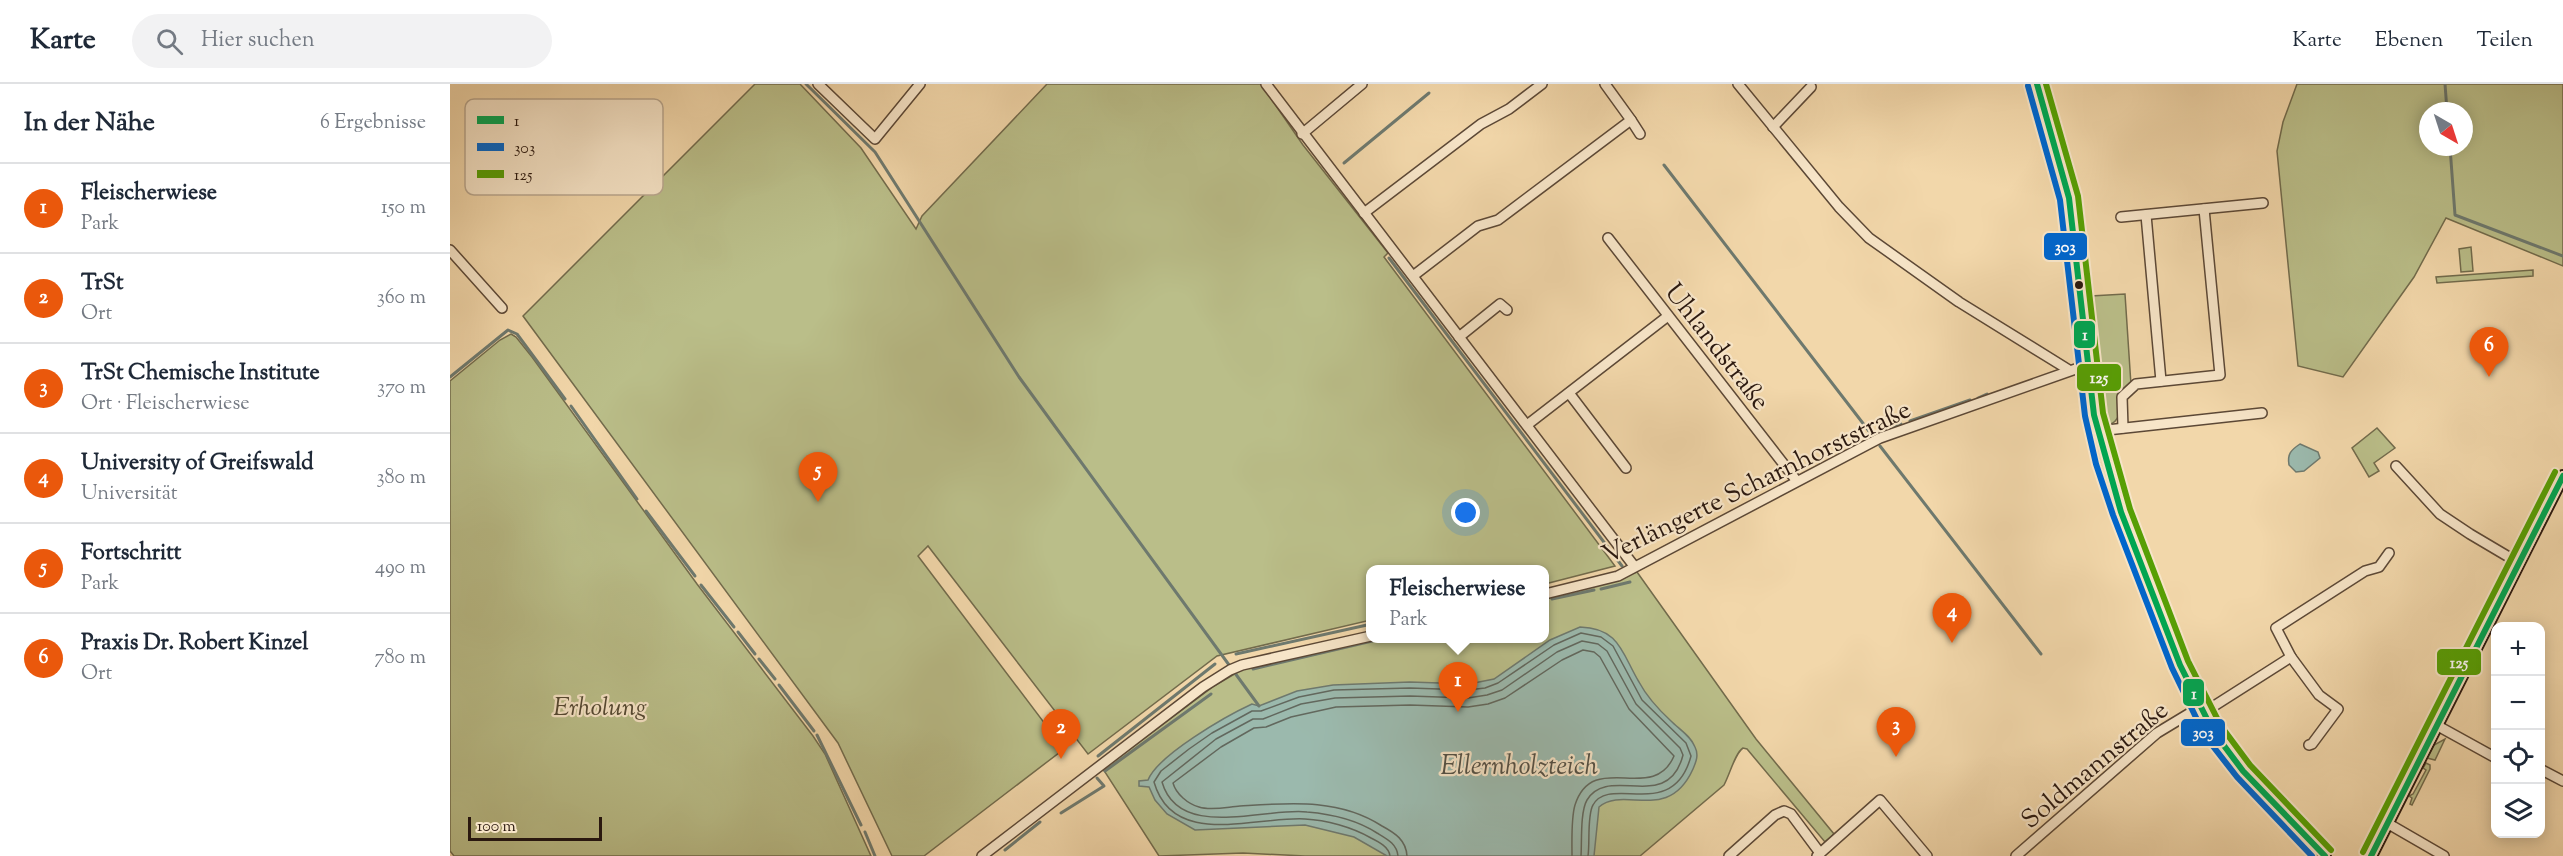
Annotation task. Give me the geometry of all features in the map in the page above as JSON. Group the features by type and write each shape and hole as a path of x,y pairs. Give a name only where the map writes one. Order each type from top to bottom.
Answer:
{"main road":[{"path":"2037,84 2069,198 2086,365 2105,461 2121,512 2180,665 2221,744 2238,765 2325,856"},
{"path":"2371,856 2563,476"}],"street":[{"path":"818,84 875,139 920,84"},
{"path":"1266,84 1634,566"},
{"path":"1302,134 1362,84"},
{"path":"1364,213 1481,124 1509,109 1542,84"},
{"path":"1605,84 1640,134"},
{"path":"1738,84 1839,207 1869,238 1959,302 2069,370"},
{"path":"1773,127 1811,87"},
{"path":"1413,276 1478,226 1498,220 1631,120"},
{"path":"2121,217 2263,203"},
{"path":"2123,428 2121,397 2127,389 2136,384 2220,375 2204,209"},
{"path":"2146,215 2161,381"},
{"name":"Uhlandstraße","path":"1608,238 1796,480"},
{"path":"450,250 502,308"},
{"path":"1459,337 1500,304 1507,310"},
{"path":"1527,425 1668,316"},
{"name":"Verlängerte Scharnhorststraße","path":"1549,593 1618,576 1879,438 2086,365"},
{"path":"1569,393 1626,468"},
{"path":"2098,431 2262,412"},
{"path":"2396,466 2436,517 2519,562"},
{"path":"2309,745 2338,709 2319,696 2291,657 2276,628 2365,571 2379,567 2389,553"},
{"path":"982,856 1203,687 1233,669 1366,637"},
{"name":"Soldmannstraße","path":"2020,855 2157,733 2202,710 2291,657"},
{"path":"2438,726 2491,755"},
{"path":"2545,771 2563,781"},
{"path":"1729,856 1775,815 1784,811 1791,814 1819,855 1880,800 1927,856"},
{"path":"2387,823 2444,856"}],"green space":[{"path":"755,84 800,84 861,148 916,229 922,216 1047,84 1261,84 1303,145 1388,253 1384,257 1615,566 1549,583 1549,565 1366,565 1366,621 1217,656 1088,754 928,546 918,556 1064,749 924,856 892,856 838,743 523,316 644,195 663,195 663,176"},
{"path":"2297,84 2563,84 2563,266 2446,218 2414,277 2343,377 2298,366 2277,151 2283,122"},
{"path":"2471,247 2473,271 2461,272 2459,249"},
{"path":"2533,270 2533,276 2437,283 2436,277"},
{"path":"2125,294 2131,385 2121,396 2117,419 2105,426 2096,364 2091,296"},
{"name":"Erholung","path":"511,334 532,357 697,584 813,736 825,754 871,856 454,856 450,851 450,381 500,340"},
{"path":"2377,428 2395,448 2374,463 2379,471 2369,477 2352,448"},
{"name":"Ellernholzteich","path":"1637,572 1756,739 1834,834 1825,842 1747,749 1743,748 1735,759 1724,785 1640,856 1305,856 1243,853 1159,856 1103,769 1214,686 1243,669 1366,639 1366,643 1549,643 1549,595"},
{"path":"2445,739 2435,760 2427,758 2434,745"},
{"path":"2426,763 2430,765 2430,769 2412,805 2410,804 2412,798 2409,796 2413,794 2426,770 2423,768"}],"water":[{"path":"2300,444 2318,452 2320,458 2304,471 2296,472 2289,465 2289,455"},
{"name":"Ellernholzteich","path":"1580,627 1604,632 1612,637 1649,698 1691,739 1697,753 1693,769 1683,786 1671,795 1659,799 1609,801 1599,807 1594,856 1387,856 1354,837 1305,825 1195,830 1167,814 1155,800 1149,787 1139,786 1139,781 1148,780 1154,770 1178,748 1226,717 1252,704 1259,706 1297,691 1333,685 1410,682 1469,684 1494,679 1546,643 1549,643 1550,640"}],"waterway":[{"path":"806,84 875,152 1019,377 1259,706"},
{"path":"2445,84 2446,102"},
{"path":"1344,163 1429,93"},
{"path":"2451,156 2455,215 2563,256"},
{"path":"1664,165 1872,435"},
{"path":"1389,258 1622,566"},
{"path":"450,377 508,330 517,334 565,399"},
{"path":"1978,398 1987,394"},
{"path":"1910,421 1970,400"},
{"path":"571,406 637,499"},
{"path":"1879,432 1901,424"},
{"path":"1880,446 2041,654"},
{"path":"646,511 695,576"},
{"path":"1601,589 1630,582"},
{"path":"701,585 734,627"},
{"path":"1552,599 1594,590"},
{"path":"1236,654 1366,625"},
{"path":"738,632 755,654"},
{"path":"1253,669 1366,642"},
{"path":"759,659 775,679"},
{"path":"1098,756 1215,664"},
{"path":"779,685 814,731"},
{"path":"1105,771 1211,694"},
{"path":"817,735 861,825"},
{"path":"1061,813 1104,786 1097,778"},
{"path":"1005,850 1040,822"},
{"path":"865,832 875,856"}],"transit line":[{"name":"1","path":"2037,84 2069,198 2094,415 2121,512 2180,665 2213,731 2243,771 2325,856"},
{"name":"125","path":"2046,84 2078,196 2103,413 2130,509 2188,661 2221,726 2250,765 2331,850"},
{"name":"303","path":"2028,86 2060,200 2085,416 2096,464 2113,515 2172,668 2205,736 2237,777 2312,856"},
{"name":"125","path":"2363,852 2555,472"},
{"name":"1","path":"2371,856 2563,476"}],"place":[{"name":"Praxis Dr. Robert Kinzel","path":"2489,377"},
{"name":"Fortschritt","path":"818,502"},
{"name":"University of Greifswald","path":"1952,643"},
{"name":"Fleischerwiese","path":"1458,712"},
{"name":"TrSt Chemische Institute","path":"1896,757"},
{"name":"TrSt","path":"1061,759"}]}
